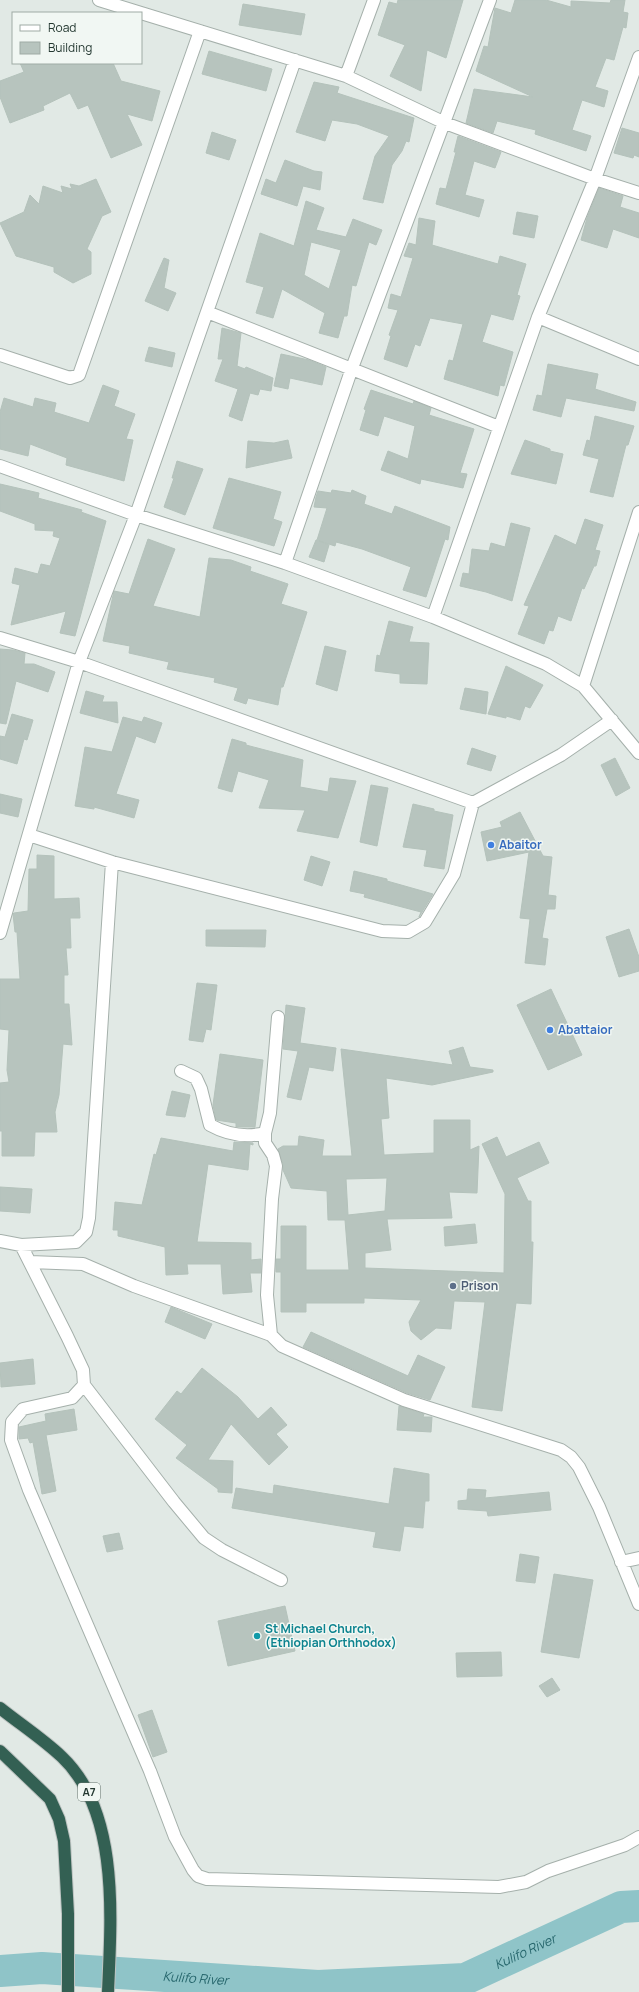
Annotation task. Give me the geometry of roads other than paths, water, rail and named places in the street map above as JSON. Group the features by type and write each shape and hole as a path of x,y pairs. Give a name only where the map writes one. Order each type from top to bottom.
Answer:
{"highway":[{"name":"A7","path":"0,1708 63,1758 88,1790 101,1827 109,1876 111,1912 108,1992"},
{"path":"0,1751 50,1799 60,1819 64,1841 68,1914 68,1992"}],"street":[{"path":"99,0 138,12"},
{"path":"346,76 374,0"},
{"path":"285,563 352,368 490,0"},
{"path":"142,13 346,76 445,123 595,179 639,193"},
{"path":"0,355 70,378 79,374 200,31"},
{"path":"433,617 538,317 595,179 639,57"},
{"path":"0,933 79,662 136,515 295,60"},
{"path":"207,312 499,427"},
{"path":"538,317 639,359"},
{"path":"0,466 136,515 285,563 433,617 546,664 583,686 639,753"},
{"path":"583,686 639,512"},
{"path":"0,638 79,662 473,803"},
{"path":"28,835 112,862 382,931 394,933 408,932 425,922 454,874 473,803 561,755 612,720"},
{"path":"0,1241 21,1245 76,1242 86,1232 89,1218 112,862"},
{"path":"271,1335 267,1295 272,1199 276,1166 273,1155 265,1143 265,1133 270,1113 278,1017"},
{"path":"181,1071 196,1078 201,1089 210,1125 220,1131 238,1136 252,1136 265,1133"},
{"path":"21,1245 68,1336 83,1370 84,1385 174,1502 204,1538 222,1550 281,1580"},
{"path":"30,1262 83,1264 134,1286 271,1335 282,1346 404,1400 561,1450 571,1457 579,1467 599,1507 639,1604"},
{"path":"84,1385 72,1398 23,1409 12,1422 11,1440 29,1490 150,1771 175,1837 193,1870 198,1876 207,1879 499,1887 526,1882 548,1871 625,1845 639,1837"},
{"path":"622,1562 639,1558"}],"waterway":[{"name":"Kulifo River","path":"0,1971 42,1968 318,1986 465,1979 621,1907 639,1906"}],"place":[{"name":"Abaitor","path":"491,845"},
{"name":"Abattaior","path":"550,1030"},
{"name":"Prison","path":"453,1286"},
{"name":"St Michael Church, (Ethiopian Orthhodox)","path":"257,1636"}]}
